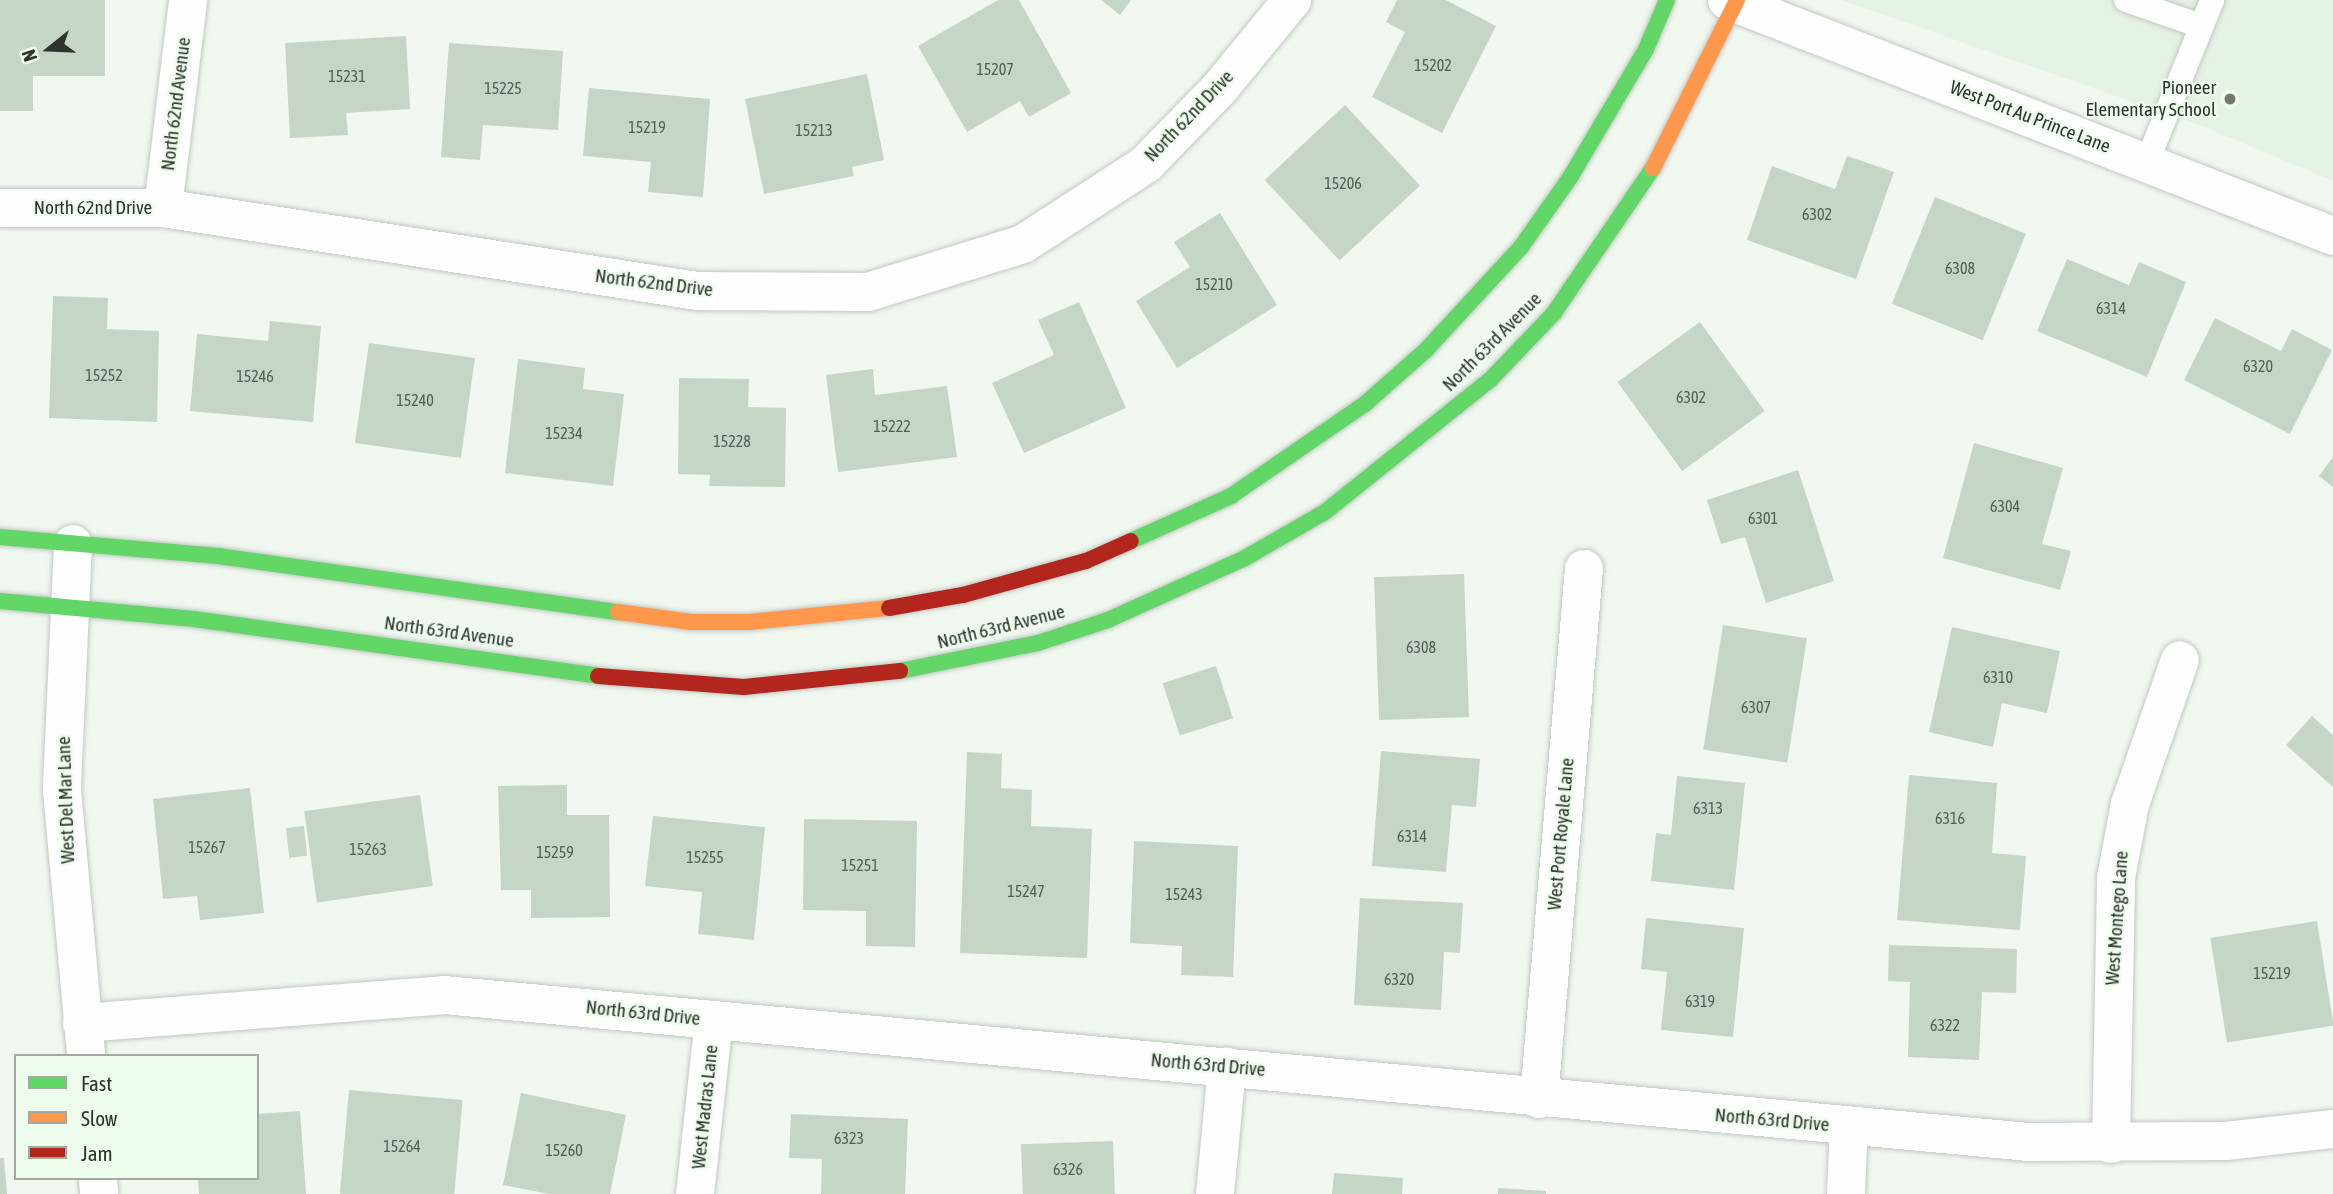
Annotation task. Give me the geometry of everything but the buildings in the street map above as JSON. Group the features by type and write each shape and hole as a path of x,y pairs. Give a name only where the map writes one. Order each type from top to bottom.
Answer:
{"street":[{"name":"North 62nd Avenue","path":"163,208 188,0"},
{"name":"North 62nd Drive","path":"0,208 163,208 697,291 868,292 1023,244 1146,164 1219,89 1292,0"},
{"name":"North 63rd Avenue","path":"0,537 231,558 691,621 803,618 890,608 963,595 1086,561 1231,496 1365,404 1426,350 1521,247 1571,176 1646,49 1667,0"},
{"name":"North 63rd Avenue","path":"0,601 291,631 662,685 744,687 886,674 1038,643 1108,620 1245,558 1325,512 1490,380 1554,313 1611,235 1667,146 1733,2"},
{"name":"West Port Au Prince Lane","path":"1733,2 2333,236"},
{"name":"West Del Mar Lane","path":"73,544 67,607 62,790 84,1040"},
{"name":"West Port Royale Lane","path":"1539,1099 1584,569"},
{"name":"West Montego Lane","path":"2111,1144 2116,878 2130,804 2180,660"},
{"name":"North 63rd Drive","path":"84,1040 444,995 1849,1126 2111,1144 2226,1141 2333,1129"},
{"name":"West Madras Lane","path":"695,1194 714,1020"},
{"path":"1215,1194 1227,1067"},
{"path":"1846,1194 1849,1126"}],"lane":[{"path":"2126,0 2201,26"},
{"path":"2147,162 2212,0"}],"shaded area":[{"name":"Pioneer Elementary School","path":"1841,0 2333,0 2333,181 2205,127"}],"traffic: fast":[{"path":"1131,541 1231,496 1365,404 1426,350 1521,247 1571,176 1646,49 1667,0"},
{"path":"900,671 1038,643 1108,620 1245,558 1325,512 1490,380 1554,313 1653,168"},
{"path":"0,537 218,556 618,612"},
{"path":"0,601 194,619 598,676"}],"traffic: slow":[{"path":"1653,168 1737,0"},
{"path":"618,612 691,622 750,622 889,608"}],"traffic: jam":[{"path":"889,608 963,595 1086,561 1131,541"},
{"path":"598,676 744,687 900,671"}],"place":[{"name":"Pioneer Elementary School","path":"2230,99"}]}
